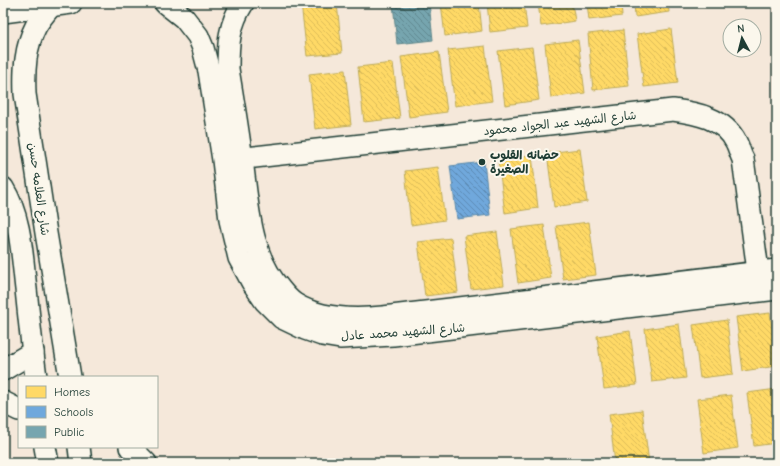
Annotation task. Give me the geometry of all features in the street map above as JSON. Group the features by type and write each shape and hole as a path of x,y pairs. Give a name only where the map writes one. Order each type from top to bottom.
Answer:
{"street":[{"name":"شارع الشهيد محمد عادل","path":"166,3 184,18 198,36 203,48 232,159 260,256 270,278 293,303 302,308 315,314 351,319 522,310 768,281"},
{"name":"شارع الشهيد محمد عادل","path":"232,159 228,46 231,28 243,3"},
{"path":"3,12 61,4"},
{"name":"شارع العلامه حسن","path":"61,4 37,24 30,39 26,54 25,88 46,233 70,376"},
{"name":"شارع الشهيد عبد الجواد محمود","path":"232,159 672,110 692,112 708,116 725,128 736,141 742,159 768,281"},
{"path":"3,188 17,222 36,376"},
{"path":"3,370 33,352"},
{"path":"3,402 18,410"},
{"path":"45,448 48,463"},
{"path":"79,448 81,463"},
{"path":"131,448 146,463"}],"building: Homes":[{"path":"301,3 337,3 342,53 307,56"},
{"path":"441,3 479,3 482,31 445,36"},
{"path":"487,3 524,3 527,28 490,32"},
{"path":"538,3 572,3 575,21 541,26"},
{"path":"587,3 621,3 622,16 589,20"},
{"path":"634,3 668,3 669,12 635,17"},
{"path":"671,29 678,83 644,87 637,34"},
{"path":"623,30 629,86 593,90 588,34"},
{"path":"578,40 585,93 551,98 545,44"},
{"path":"485,46 492,101 455,106 448,50"},
{"path":"532,47 539,100 505,105 498,51"},
{"path":"439,52 447,112 409,117 401,57"},
{"path":"393,63 400,118 364,122 358,67"},
{"path":"345,70 351,125 315,129 309,74"},
{"path":"580,149 587,202 554,207 547,153"},
{"path":"532,155 538,208 505,213 498,159"},
{"path":"438,167 445,220 411,225 405,171"},
{"path":"589,222 596,275 563,279 556,226"},
{"path":"544,225 551,278 518,283 511,229"},
{"path":"497,232 504,285 471,289 464,236"},
{"path":"451,238 458,292 425,296 418,242"},
{"path":"770,313 777,366 743,371 736,317"},
{"path":"727,320 733,374 700,378 693,325"},
{"path":"679,324 686,378 652,382 645,329"},
{"path":"630,331 637,385 604,389 597,336"},
{"path":"777,389 777,443 754,446 747,393"},
{"path":"731,395 738,448 704,453 697,399"},
{"path":"642,410 649,463 615,463 609,414"}],"building: Schools":[{"path":"484,162 490,215 457,219 450,166"}],"building: Public":[{"path":"393,3 429,3 433,40 397,44"}],"place":[{"name":"حضانه القلوب الصغيرة","path":"482,162"}]}
